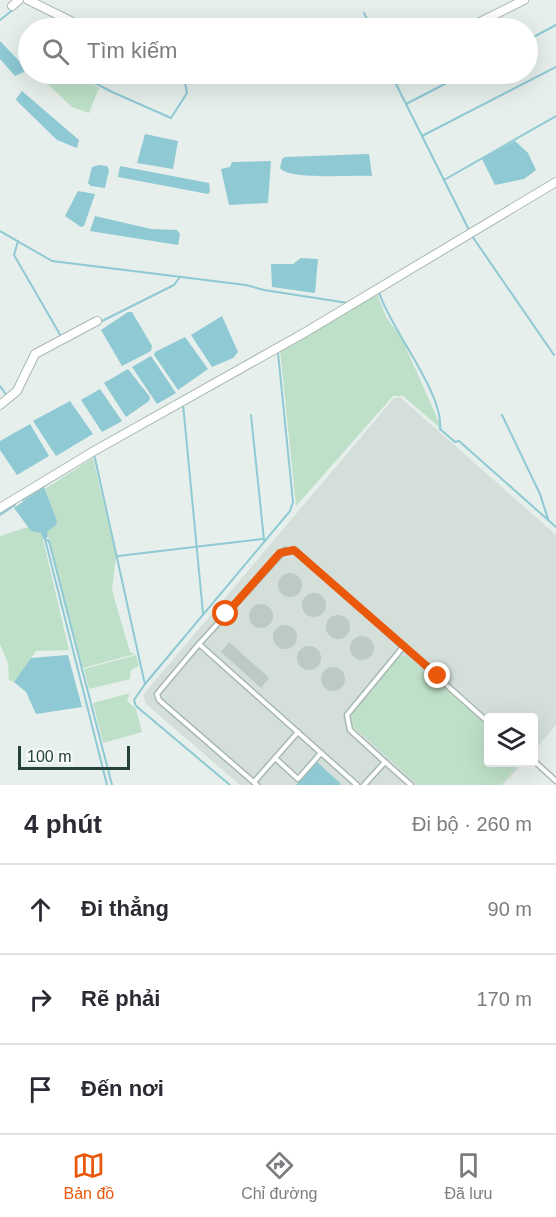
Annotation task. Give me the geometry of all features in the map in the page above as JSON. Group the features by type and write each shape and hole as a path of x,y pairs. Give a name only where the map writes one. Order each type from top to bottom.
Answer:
{"street":[{"path":"28,0 65,18"},
{"path":"488,18 524,0"},
{"path":"0,508 94,451 304,333 556,182"},
{"path":"0,405 17,391 35,354 97,321"}],"lane":[{"path":"298,732 256,783 158,698 158,691 199,644 280,553 289,549 297,552 484,718"},
{"path":"199,644 357,785"},
{"path":"404,646 349,709 347,715 350,730 411,785"},
{"path":"275,758 298,779 321,753"},
{"path":"364,785 385,762"},
{"path":"538,765 556,781"}],"shaded area":[{"path":"400,397 556,535 556,725 538,746 538,713 484,713 484,767 519,767 503,785 240,785 146,704 143,695 394,398"}],"green space":[{"path":"48,84 92,84 99,88 89,113 72,107"},
{"path":"377,293 386,317 402,339 439,422 439,427 403,396 393,396 296,506 280,350"},
{"path":"93,458 116,556 112,590 130,652 135,654 83,668 48,537 47,532 56,525 57,521 45,489"},
{"path":"28,527 31,531 41,533 43,539 69,650 36,651 14,682 9,680 8,663 0,644 0,536"},
{"path":"136,655 139,666 131,670 130,679 89,689 84,669"},
{"path":"406,655 484,723 484,767 516,767 500,785 418,785 352,725 353,710 398,658"},
{"path":"130,693 127,701 136,709 142,732 103,743 93,703"}],"water":[{"path":"0,41 18,60 18,75 15,76 0,59"},
{"path":"22,91 79,140 77,148 57,140 17,101"},
{"path":"145,134 178,141 173,169 137,163"},
{"path":"515,141 528,153 536,170 524,179 495,185 482,159"},
{"path":"369,154 372,176 308,176 285,172 280,168 282,159 285,157"},
{"path":"271,161 268,203 229,205 221,169 230,167 232,162"},
{"path":"107,166 109,170 105,188 91,186 88,183 92,167"},
{"path":"120,166 209,183 210,192 208,194 118,177"},
{"path":"78,191 95,194 84,226 81,227 65,216"},
{"path":"95,216 151,229 177,230 180,234 178,245 90,231"},
{"path":"301,258 318,259 315,293 272,287 271,264 293,264"},
{"path":"128,312 132,312 152,346 151,351 122,366 101,330"},
{"path":"222,316 238,352 233,358 212,367 191,335"},
{"path":"185,337 208,369 178,390 154,355 155,352"},
{"path":"151,356 176,393 157,404 132,367"},
{"path":"128,369 150,397 149,401 126,417 104,383"},
{"path":"100,389 122,421 102,432 81,400"},
{"path":"70,401 93,434 56,456 33,421"},
{"path":"30,424 49,456 17,475 0,450 0,441"},
{"path":"44,487 57,521 56,525 47,532 48,537 43,539 41,533 31,531 14,508"},
{"path":"68,655 82,707 36,714 26,692 14,682 31,658"},
{"path":"317,762 341,784 296,785"}],"building":[{"path":"290,573 298,577 302,585 298,593 290,597 282,593 278,585 282,577"},
{"path":"314,593 319,594 325,600 325,610 319,616 314,617 309,616 303,610 302,605 303,600 309,594"},
{"path":"261,604 266,605 272,611 272,621 266,627 261,628 256,627 250,621 249,616 250,611 256,605"},
{"path":"338,615 343,616 349,622 349,632 343,638 338,639 333,638 327,632 326,627 327,622 333,616"},
{"path":"285,625 290,626 296,632 296,642 290,648 285,649 280,648 274,642 273,637 274,632 280,626"},
{"path":"362,636 367,637 373,643 373,653 367,659 362,660 357,659 351,653 350,648 351,643 357,637"},
{"path":"229,642 269,678 261,688 221,652"},
{"path":"309,646 314,647 320,653 320,663 314,669 309,670 304,669 298,663 297,658 298,653 304,647"},
{"path":"333,667 338,668 344,674 344,684 338,690 333,691 328,690 322,684 321,679 322,674 328,668"}],"waterway":[{"path":"0,20 14,9"},
{"path":"364,13 366,18"},
{"path":"538,35 556,25"},
{"path":"538,76 556,67"},
{"path":"97,84 171,118 187,93 185,84"},
{"path":"396,84 472,236 554,355"},
{"path":"406,104 445,84"},
{"path":"422,136 523,84"},
{"path":"444,180 556,116"},
{"path":"0,231 52,261 246,285 348,303"},
{"path":"18,241 14,255 62,338"},
{"path":"100,322 174,285 180,277"},
{"path":"381,291 379,292 385,307 434,398 439,414 440,429 455,442 459,441 556,527"},
{"path":"145,684 290,511 293,502 278,353 274,353"},
{"path":"0,386 7,396"},
{"path":"7,404 17,396"},
{"path":"183,404 203,613"},
{"path":"251,415 264,540"},
{"path":"502,415 540,494 548,519"},
{"path":"94,454 145,684 134,700 136,706 230,785"},
{"path":"23,500 61,475"},
{"path":"0,515 15,505"},
{"path":"107,785 45,539 49,541 112,785"},
{"path":"118,556 263,539"}],"route":[{"path":"226,614 282,551 294,550 438,676"}]}
